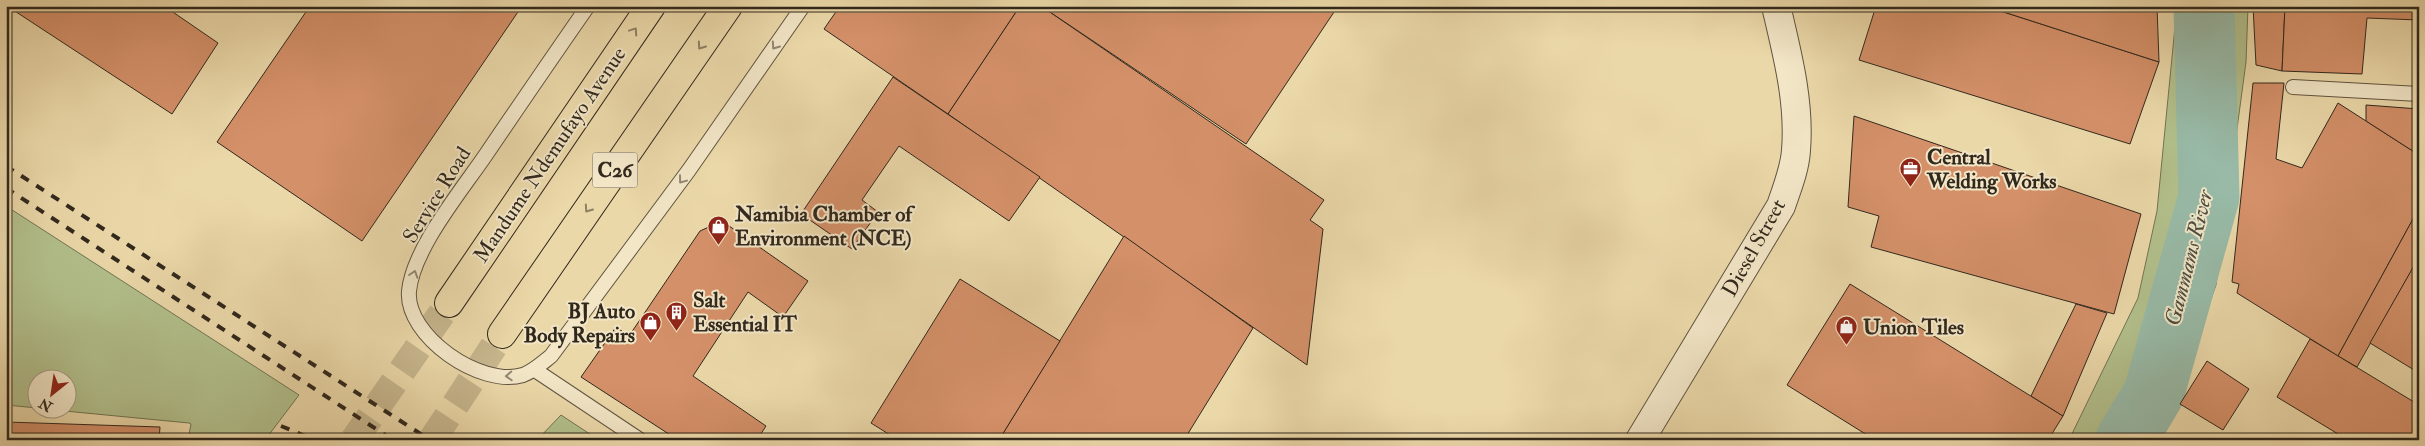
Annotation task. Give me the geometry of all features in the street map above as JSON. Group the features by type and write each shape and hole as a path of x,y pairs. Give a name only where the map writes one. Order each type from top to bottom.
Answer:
{"main road":[{"name":"Mandume Ndemufayo Avenue","path":"449,303 651,6"},
{"name":"C26","path":"502,334 728,6"}],"street":[{"name":"Diesel Street","path":"1640,440 1781,206 1792,171 1796,150 1795,92 1776,6"}],"lane":[{"name":"Service Road","path":"588,6 438,224 424,250 409,290 410,310 425,335 480,374 503,377 522,375 535,370 551,356 690,170 803,6"},
{"path":"2293,87 2419,94"},
{"path":"535,370 640,440"}],"green space":[{"path":"2177,6 2248,6 2246,62 2216,285 2166,424 2156,440 2069,440 2138,298 2157,211"},
{"path":"6,206 299,395 265,440 188,440 191,424 189,423 78,412 78,368 28,368 28,407 6,405"},
{"path":"561,415 599,440 537,440"}],"building":[{"path":"7,6 168,6 167,8 218,43 172,114"},
{"path":"310,6 522,6 362,241 217,142"},
{"path":"840,6 1020,6 948,114 824,29"},
{"path":"1020,6 1041,6 1324,200 1310,220 1323,229 1307,365 948,114"},
{"path":"1041,6 1338,6 1246,144"},
{"path":"1876,6 1985,6 2159,62 2130,144 1859,60"},
{"path":"1985,6 2157,6 2159,62"},
{"path":"2253,6 2285,6 2282,71 2256,65"},
{"path":"2285,6 2419,6 2419,20 2367,18 2362,74 2282,71"},
{"path":"893,77 1040,177 1009,221 899,146 862,200 878,212 852,249 801,214"},
{"path":"2253,83 2284,83 2276,159 2302,168 2338,103 2419,155 2419,208 2338,356 2237,293 2239,284 2232,282"},
{"path":"2366,105 2419,109 2419,155 2366,121"},
{"path":"1854,116 2141,214 2114,314 1871,247 1879,216 1848,207"},
{"path":"2419,208 2419,257 2357,367 2338,356"},
{"name":"Salt Essential IT","path":"722,221 808,281 783,317 748,292 693,376 766,426 757,440 678,440 581,377 616,327 629,336 700,231"},
{"path":"1124,236 1253,328 1184,440 999,440"},
{"path":"2419,257 2419,373 2370,343"},
{"path":"960,279 1060,341 999,440 898,440 871,423"},
{"path":"1850,284 2063,416 2048,440 1875,440 1787,385"},
{"path":"2076,304 2107,313 2063,416 2031,396"},
{"path":"2310,339 2419,405 2419,440 2348,440 2277,397"},
{"path":"2207,361 2249,389 2223,430 2180,404"},
{"path":"6,422 160,427 159,440 6,440"}],"waterway":[{"name":"Gammams River","path":"2126,440 2154,393 2209,197 2204,6"}],"tunnel":[{"path":"354,440 449,303"},
{"path":"432,440 502,334"}],"railway":[{"path":"6,166 430,440"},
{"path":"6,188 393,440"},
{"path":"281,426 315,440"}],"place":[{"name":"Central Welding Works","path":"1911,188"},
{"name":"Namibia Chamber of Environment (NCE)","path":"719,245"},
{"name":"Salt Essential IT","path":"677,331"},
{"name":"BJ Auto Body Repairs","path":"651,342"},
{"name":"Union Tiles","path":"1847,346"}]}
